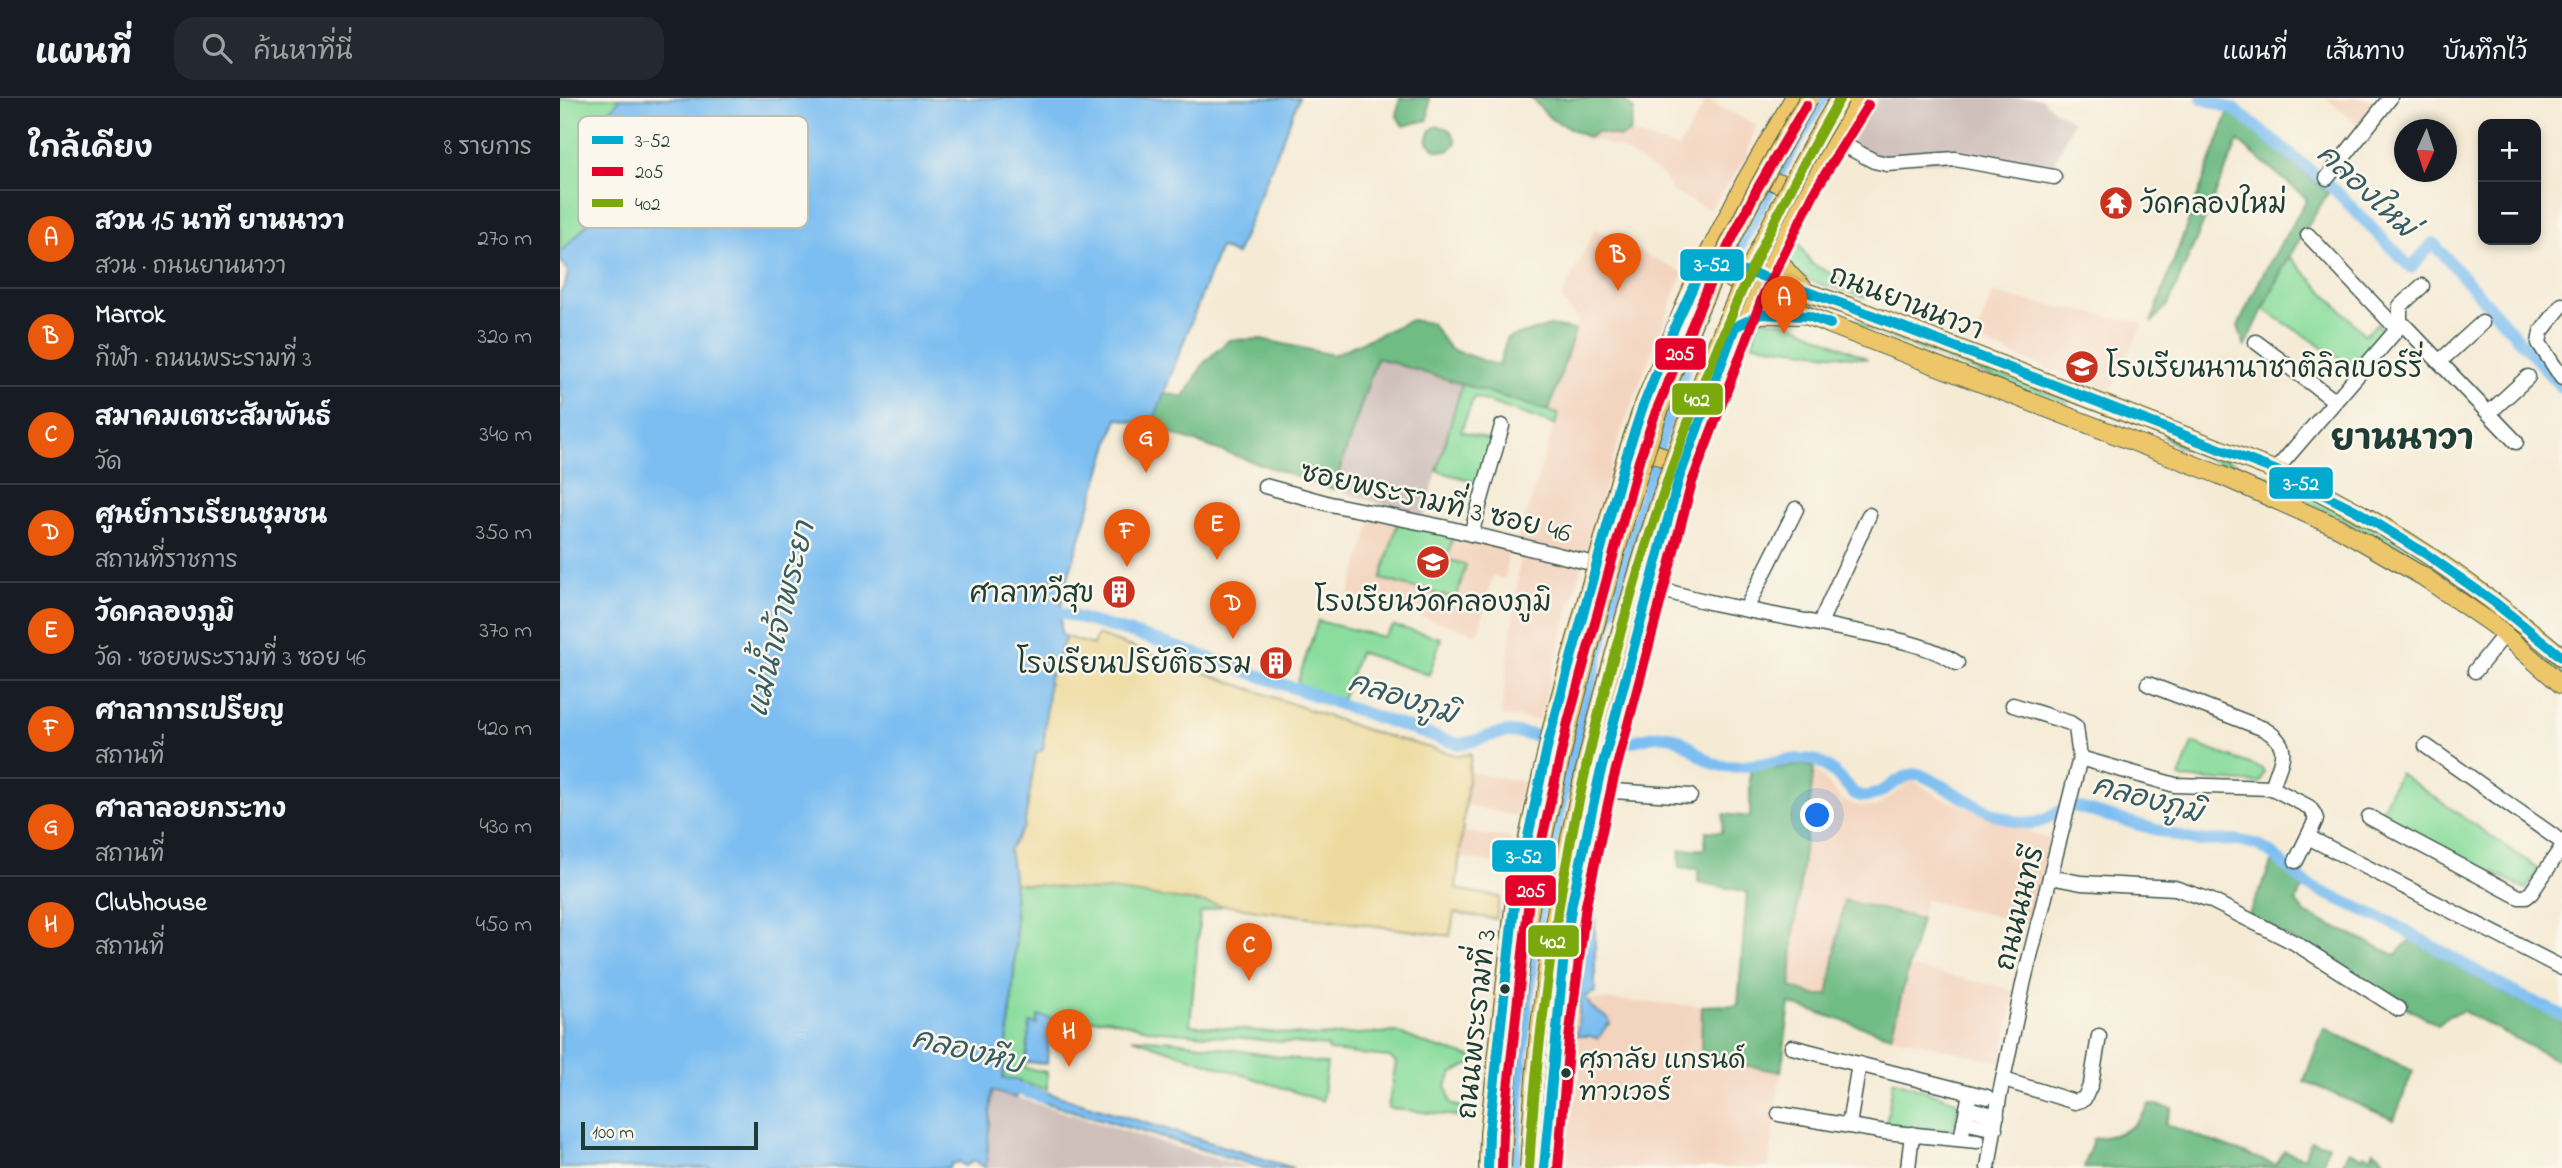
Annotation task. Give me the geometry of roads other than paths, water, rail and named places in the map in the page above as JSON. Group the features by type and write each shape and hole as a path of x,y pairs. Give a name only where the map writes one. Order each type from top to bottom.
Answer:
{"main road":[{"name":"ถนนพระรามที่ 3","path":"1488,1168 1489,1133 1515,897 1549,739 1595,564 1642,409 1675,327 1714,267 1759,158 1794,98"},
{"name":"ถนนพระรามที่ 3","path":"1502,1168 1507,1084 1517,996 1537,865 1569,716 1622,527 1667,390 1712,278 1742,218 1810,98"},
{"path":"1529,1168 1539,1035 1549,958 1574,819 1622,624 1667,477 1702,377 1772,219 1840,98"},
{"path":"1544,1168 1553,1052 1572,903 1612,728 1679,478 1735,327 1747,280 1856,98"},
{"path":"1759,158 1764,173 1774,182 1789,186 1804,182"},
{"path":"1776,235 1781,266 1807,292"},
{"name":"ถนนยานนาวา","path":"1714,267 1747,280 1808,316 2284,502 2359,538 2424,577 2504,635 2562,685"},
{"name":"ถนนยานนาวา","path":"1747,280 1807,292 1848,306 2275,471 2345,504 2426,552 2469,582 2562,657"},
{"path":"1735,327 1761,314 1808,316"},
{"path":"2090,399 2078,401 2078,410 2082,414 2155,442 2158,452"},
{"path":"1626,457 1655,453 1672,463 1679,478"}],"street":[{"path":"2327,178 2390,98"},
{"path":"1831,138 1874,161 1886,164 1955,159 2054,177"},
{"path":"2308,235 2398,327 2407,327 2516,442"},
{"path":"2275,471 2398,327 2400,306 2422,286"},
{"path":"2562,305 2541,332 2539,342 2562,378"},
{"path":"2440,361 2482,323"},
{"path":"2256,342 2335,401"},
{"path":"2489,413 2528,377"},
{"path":"1471,534 1502,426"},
{"name":"ซอยพระรามที่ 3 ซอย 46","path":"1265,486 1330,504 1595,564"},
{"path":"1746,609 1796,509"},
{"path":"1820,623 1869,515"},
{"path":"1650,586 1696,600 1820,623 1903,642 1945,656 1957,663"},
{"path":"2475,671 2504,635"},
{"path":"2148,684 2264,729 2277,737 2282,742 2283,752 2272,788"},
{"name":"ถนนนนทรี","path":"1988,1168 2029,956 2080,758 2076,727 2013,705"},
{"path":"2369,817 2519,897 2526,897 2531,893 2562,844 2426,746"},
{"path":"2080,758 2175,785 2272,788 2309,807 2315,814 2316,819 2296,861"},
{"path":"1597,790 1690,796"},
{"path":"2308,837 2562,968"},
{"path":"2050,877 2081,883 2175,888 2210,900 2295,943 2399,1009"},
{"path":"2004,1080 2075,1102 2084,1099 2091,1084 2099,1036"},
{"path":"1792,1047 1987,1097"},
{"path":"1849,1125 1859,1063"},
{"path":"1961,1139 1969,1093"},
{"path":"1779,1114 1912,1135 1977,1141"},
{"path":"1966,1115 1996,1122"},
{"path":"1908,1168 1912,1135"}],"water":[{"name":"แม่น้ำเจ้าพระยา","path":"621,98 1299,98 1236,255 1220,247 1151,427 1117,418 1066,584 1061,607 1061,634 1066,637 1049,678 1043,750 1036,753 1024,827 1009,850 1015,935 1003,1078 1020,1081 1016,1098 992,1091 986,1168 974,1161 965,1166 959,1162 951,1164 950,1168 560,1168 560,411 564,398 560,396 560,292 565,286 568,272 560,259 560,249 563,250 584,228 808,228 808,116 608,116"},
{"path":"1591,886 1595,888 1595,992 1585,997 1592,1008 1609,1019 1610,1024 1598,1039 1577,1036 1580,1004 1577,977"},
{"path":"1038,1016 1061,1019 1059,1038 1049,1037 1047,1064 1026,1062 1030,1023 1037,1024"},
{"path":"1029,1087 1293,1168 1264,1168 1026,1097"}],"waterway":[{"path":"1514,1168 1528,992 1544,887 1574,748 1624,565 1674,399 1703,325 1751,226 1823,98"},
{"name":"คลองใหม่","path":"2202,98 2235,110 2335,190 2411,268 2433,243 2562,388"},
{"name":"คลองภูมิ","path":"1047,608 1155,640 1458,744 1508,732 1620,743 1668,736 1682,741 1705,759 1718,765 1742,766 1799,759 1819,762 1834,772 1855,794 1864,796 1880,792 1902,778 1919,774 1991,812 2020,822 2038,822 2073,806 2196,841 2236,840 2258,845 2309,886 2392,923 2513,992 2562,1015"},
{"name":"คลองหีบ","path":"1004,1085 1043,1097"}],"place":[{"name":"วัดคลองใหม่","path":"2116,203"},
{"name":"Marrok","path":"1618,291"},
{"name":"สวน 15 นาที ยานนาวา","path":"1784,334"},
{"name":"โรงเรียนนานาชาติลิลเบอร์รี่","path":"2082,367"},
{"name":"ศาลาลอยกระทง","path":"1146,473"},
{"name":"วัดคลองภูมิ","path":"1217,560"},
{"name":"โรงเรียนวัดคลองภูมิ","path":"1433,562"},
{"name":"ศาลาการเปรียญ","path":"1127,567"},
{"name":"ศาลาทวีสุข","path":"1119,592"},
{"name":"ศูนย์การเรียนชุมชน","path":"1233,639"},
{"name":"โรงเรียนปริยัติธรรม","path":"1276,663"},
{"name":"สมาคมเตชะสัมพันธ์","path":"1249,981"},
{"name":"Clubhouse","path":"1069,1067"},
{"name":"ศุภาลัย แกรนด์ ทาวเวอร์","path":"1566,1073"}],"district":[{"name":"ยานนาวา","path":"2402,437"}]}
